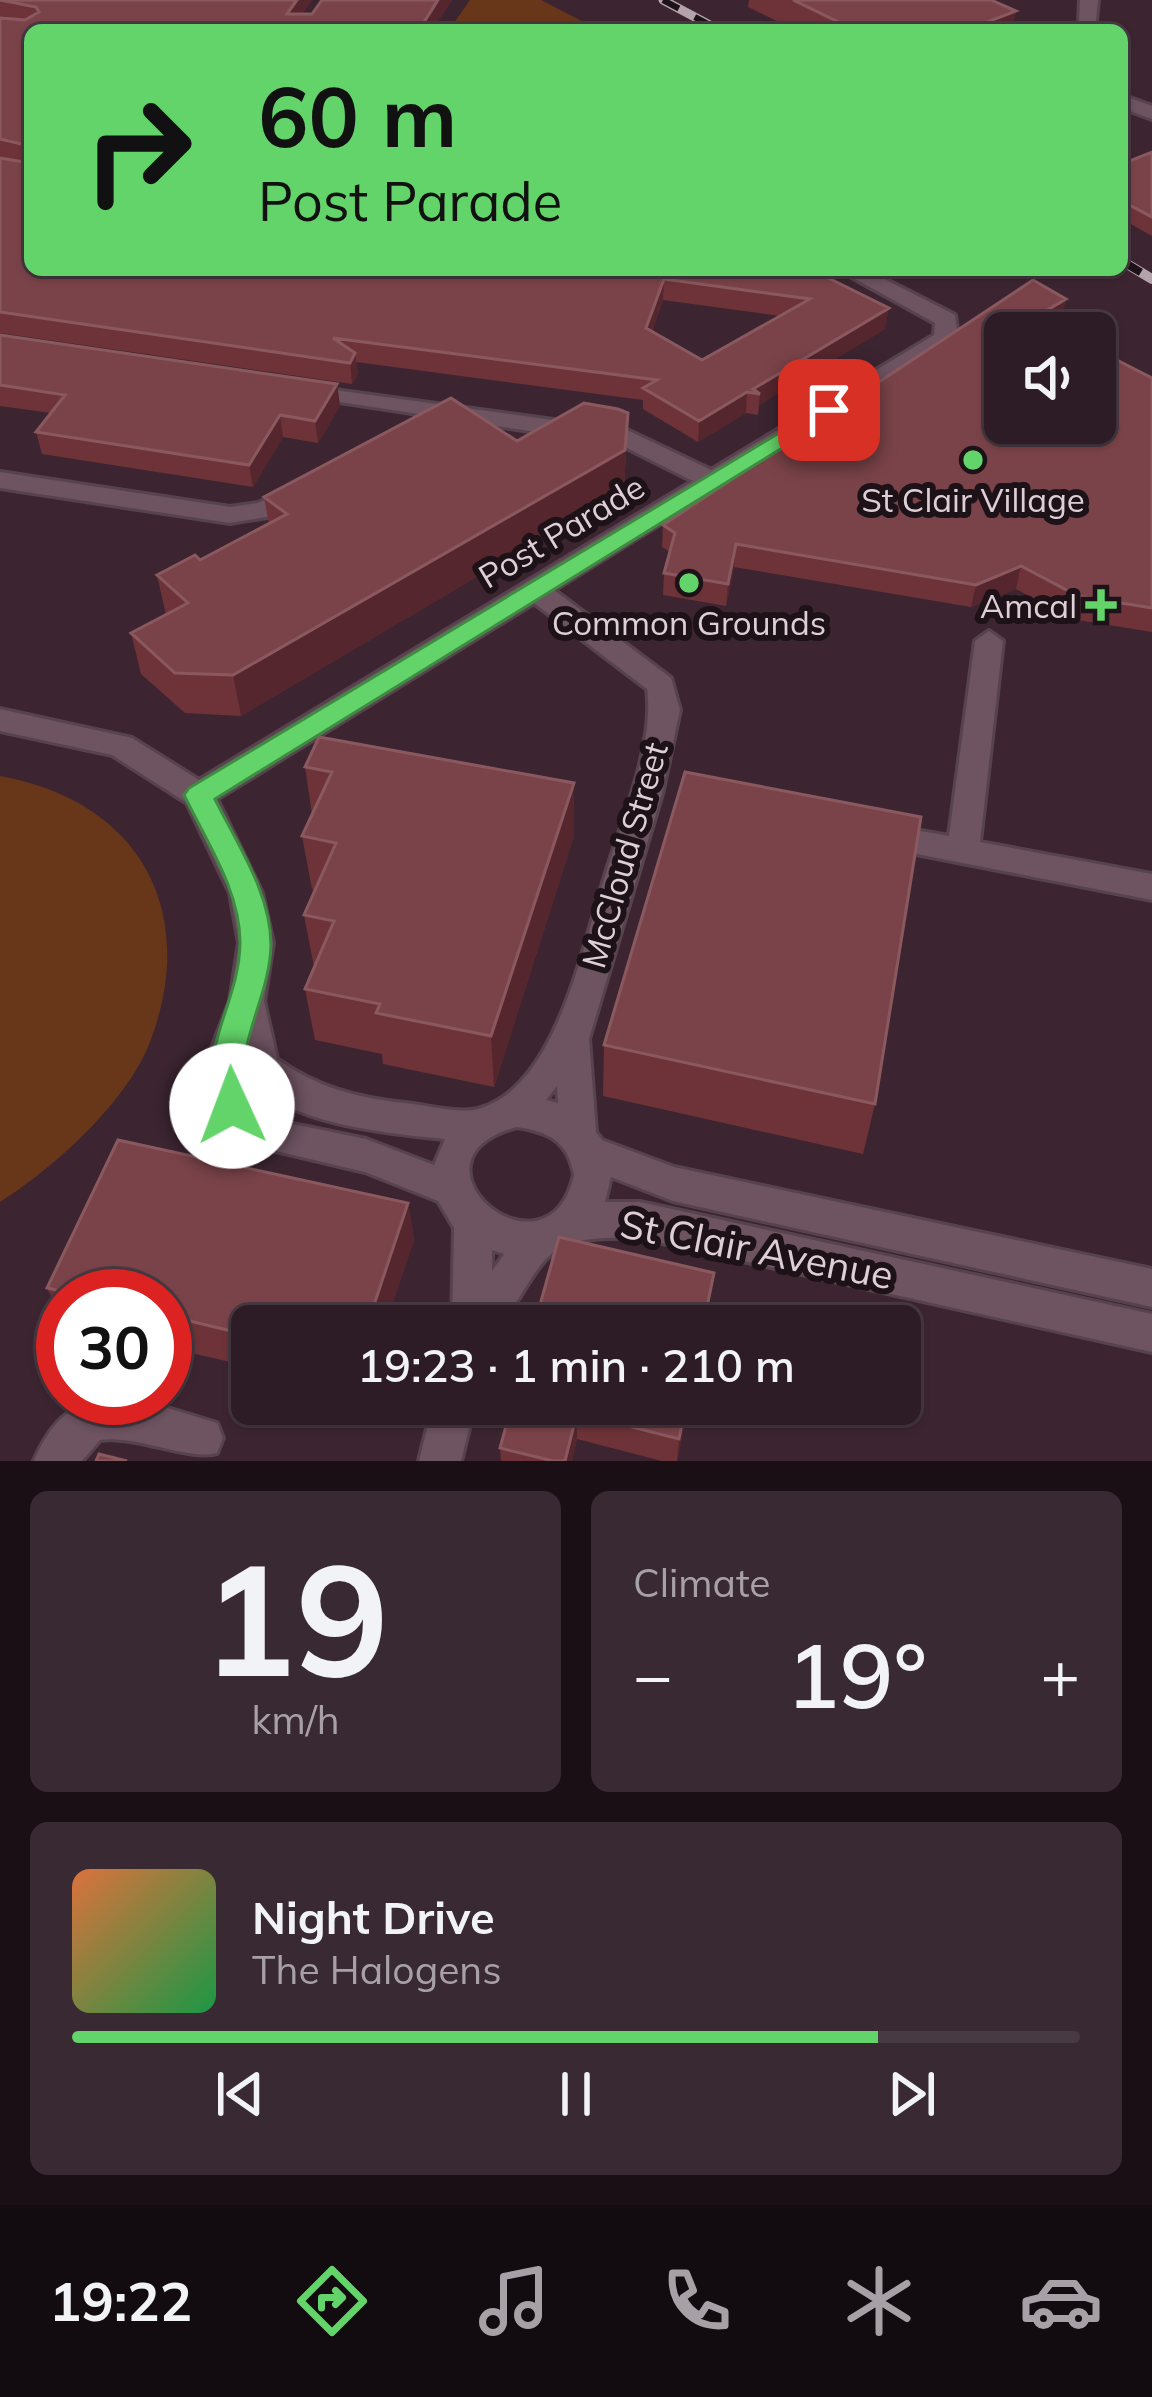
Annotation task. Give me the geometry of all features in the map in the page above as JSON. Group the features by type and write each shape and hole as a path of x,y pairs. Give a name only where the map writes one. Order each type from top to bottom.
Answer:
{"street":[{"name":"Post Parade","path":"199,795 946,338 947,320 862,276"},
{"path":"279,386 627,438 712,481"},
{"path":"390,435 406,405"},
{"path":"0,480 230,515 264,510 328,478"},
{"name":"McCloud Street","path":"517,1111 571,1039 658,796 665,710 661,685 534,589"},
{"path":"963,851 988,641"},
{"path":"0,720 121,746 199,795 246,893 256,943 247,1000 226,1058 224,1084 232,1106 247,1122 268,1135 366,1156 463,1205 510,1238 555,1228"},
{"path":"851,831 1152,887"},
{"path":"247,1000 261,1067 315,1103 367,1115 478,1126 517,1111 550,1115 584,1142 595,1174 591,1194 555,1228 492,1305"},
{"name":"McCloud Street","path":"571,1039 584,1142"},
{"path":"473,1305 455,1154 478,1126"},
{"name":"St Clair Avenue","path":"584,1142 673,1184 1152,1288"},
{"name":"St Clair Avenue","path":"555,1228 652,1222 1152,1333"},
{"path":"55,1461 88,1420 126,1416 202,1438"},
{"path":"440,1461 449,1425"}],"shaded area":[{"path":"470,0 541,0 587,24 453,24"},
{"path":"0,776 48,789 89,810 122,836 146,869 161,906 167,948 164,994 150,1042 124,1088 87,1132 0,1202"}],"building":[{"path":"0,0 297,0 287,14 312,14 322,0 438,0 423,24 24,24 24,145 0,139 0,18 25,20 39,12 36,7"},
{"path":"793,0 991,0 1016,11 982,24 843,24"},
{"path":"1152,152 1152,217 1128,204 1128,162"},
{"path":"0,158 24,162 24,276 824,276 889,308 753,389 760,394 747,392 699,421 643,388 657,380 333,338 355,353 350,363 0,312","holes":["664,279 810,299 702,360 646,328"]},
{"name":"St Clair Village","path":"1033,280 1066,299 1044,312 985,312"},
{"name":"St Clair Village","path":"984,312 984,444 1116,444 1116,360 1152,378 1152,608 1078,596 1021,566 976,585 736,544 728,584 664,573 675,533 663,525"},
{"path":"0,335 337,384 315,421 280,415 249,465 36,432 65,395 0,385"},
{"path":"451,398 517,441 584,403 618,409 628,413 625,450 233,675 175,673 131,633 188,603 157,575 195,555 200,560 287,514 264,497"},
{"path":"319,737 574,783 491,1036 376,1013 380,1004 305,989 334,921 304,915 336,843 302,836 332,772 305,767"},
{"path":"685,772 921,817 875,1104 604,1045"},
{"path":"118,1140 408,1203 374,1305 231,1305 231,1331 192,1322 192,1269 56,1269"},
{"path":"559,1237 714,1273 707,1305 540,1305"},
{"path":"506,1425 574,1425 565,1461 500,1448"},
{"path":"624,1425 682,1425 679,1439"},
{"path":"99,1454 127,1461 96,1461"}],"railway":[{"path":"663,0 708,24"},
{"path":"1128,265 1152,279"}],"place":[{"name":"St Clair Village","path":"973,460"},
{"name":"Common Grounds","path":"689,583"},
{"name":"Amcal","path":"1101,605"}],"route":[{"path":"232,1106 224,1084 226,1058 247,1000 256,943 246,893 199,795 829,410"}]}
